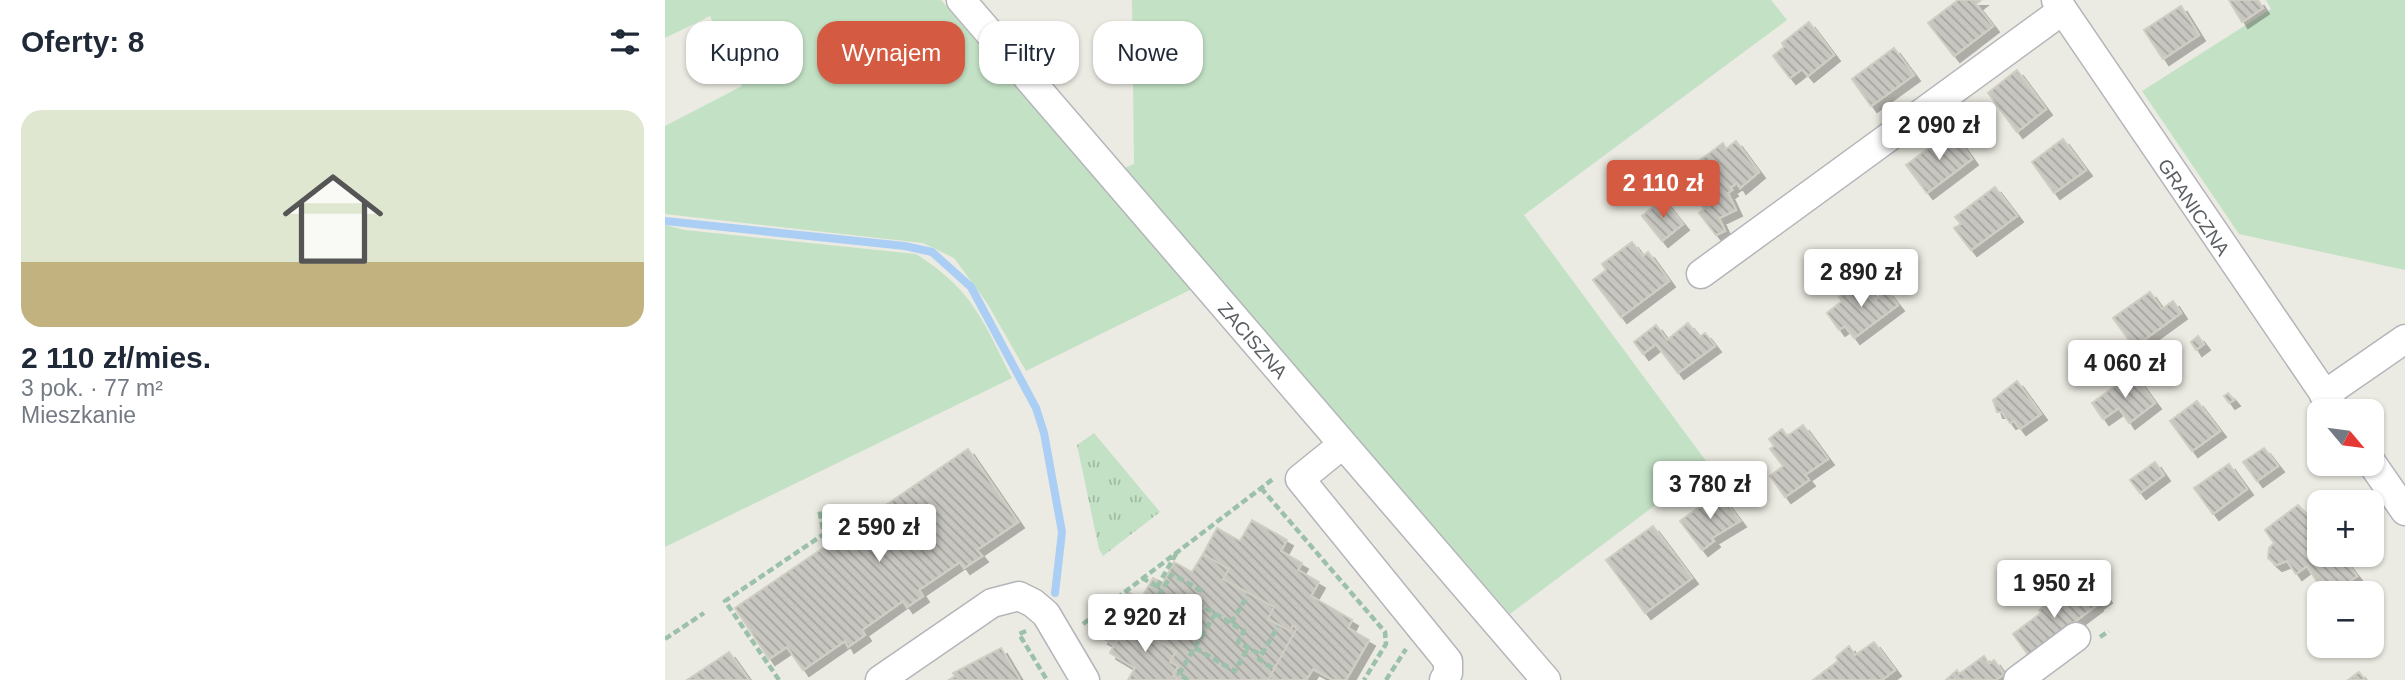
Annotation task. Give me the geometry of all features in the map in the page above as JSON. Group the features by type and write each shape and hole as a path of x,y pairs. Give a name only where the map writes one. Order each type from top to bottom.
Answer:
{"street":[{"name":"ZACISZNA","path":"961,0 1546,680"},
{"path":"1701,274 2059,5"},
{"name":"GRANICZNA","path":"2059,5 2327,399"},
{"path":"2335,399 2405,339"},
{"path":"1342,444 1300,479 1448,661 1448,673 1444,680"},
{"path":"2381,476 2405,511"},
{"path":"880,680 992,603 1019,596 1045,614 1085,680"},
{"path":"2018,680 2076,637"}],"path":[{"path":"1081,625 1276,477"},
{"path":"1261,488 1385,632 1386,644 1367,679"},
{"path":"779,680 725,601 824,534 820,509"},
{"path":"1177,552 1159,595 1189,614 1182,626 1201,637"},
{"path":"1160,588 1172,574 1200,590 1194,601 1244,631 1238,642 1261,656"},
{"path":"1142,578 1160,588"},
{"path":"1231,623 1248,595"},
{"path":"665,639 704,613"},
{"path":"1188,680 1179,674 1215,614"},
{"path":"1272,668 1259,659 1278,626"},
{"path":"1195,648 1235,671 1248,648"}],"green space":[{"path":"665,0 941,0 959,21 817,21 817,84 965,84 965,27 979,43 979,84 1015,84 1194,288 1026,371 987,303 954,258 923,243 665,214 665,126 742,86 741,84 803,84 803,21 712,21 710,16 700,21 686,21 686,28 665,38"},
{"path":"1132,0 1771,0 1787,20 1524,215 1709,465 1510,614 1120,170 1134,164 1133,84 1203,84 1203,21 1132,21"},
{"path":"2266,0 2405,0 2405,270 2239,234 2142,91 2271,9"},
{"path":"665,225 685,230 916,254 935,267 964,294 984,323 1012,378 665,547"},
{"path":"1094,433 1160,512 1103,556 1099,549 1077,445"}],"building":[{"path":"1958,0 1981,0 1976,4 1993,26 1954,56 1928,23"},
{"path":"2229,0 2258,0 2263,8 2242,22"},
{"path":"2181,6 2199,35 2163,59 2144,30"},
{"path":"1809,22 1834,55 1808,76 1802,69 1790,78 1773,56 1784,47 1782,43"},
{"path":"1894,48 1914,75 1871,106 1852,79"},
{"path":"2017,70 2046,109 2017,132 1988,93"},
{"path":"1952,131 1972,159 1927,193 1906,165"},
{"path":"2063,139 2086,170 2054,193 2032,162"},
{"path":"1736,141 1759,172 1740,188 1737,183 1730,188 1732,190 1728,193 1736,210 1719,218 1725,231 1716,235 1699,213 1704,209 1680,175 1723,143 1726,149"},
{"path":"1995,187 2017,216 1971,250 1954,228 1961,224 1955,217"},
{"path":"1663,199 1683,224 1662,241 1642,216"},
{"path":"1632,242 1643,256 1648,252 1669,281 1621,317 1593,280 1606,270 1602,264"},
{"path":"1862,280 1876,299 1887,291 1898,305 1854,338 1845,326 1839,330 1827,313 1842,301 1839,297"},
{"path":"2150,292 2162,309 2173,301 2181,313 2134,347 2113,318"},
{"path":"1688,323 1699,337 1705,333 1715,346 1678,373 1656,344 1643,354 1634,342 1656,325 1667,340"},
{"path":"2198,336 2204,344 2196,350 2191,342"},
{"path":"2133,373 2155,403 2129,423 2119,408 2103,419 2092,403"},
{"path":"2017,381 2041,414 2020,429 2014,421 2010,423 2002,412 1997,412 1993,400"},
{"path":"2228,393 2234,400 2229,403 2224,396"},
{"path":"2197,401 2220,431 2192,451 2170,421"},
{"path":"1803,425 1828,459 1805,475 1809,480 1785,497 1770,476 1783,466 1770,449 1774,446 1769,439 1782,429 1787,436"},
{"path":"2264,448 2278,466 2257,481 2243,462"},
{"path":"968,449 1018,522 977,550 982,556 964,568 960,562 919,590 923,596 907,607 903,601 862,630 865,635 848,647 845,641 803,670 787,647 769,659 735,608"},
{"path":"2155,462 2164,475 2140,493 2130,480"},
{"path":"2229,464 2247,489 2213,514 2194,488"},
{"path":"1719,493 1740,521 1712,538 1714,541 1702,550 1680,521"},
{"path":"2298,505 2307,514 2307,566 2296,574 2287,561 2276,565 2268,558 2269,548 2274,543 2265,530"},
{"path":"1252,520 1287,540 1281,551 1302,563 1298,570 1319,582 1311,596 1352,620 1348,628 1369,640 1346,680 1333,680 1313,669 1306,680 1268,680 1297,628 1293,625 1290,631 1268,619 1274,607 1223,579 1229,569 1203,554 1217,528 1240,541"},
{"path":"1653,526 1692,578 1645,613 1606,560"},
{"path":"1203,554 1229,569 1223,579 1274,607 1268,619 1290,631 1293,625 1297,628 1268,680 1179,680 1173,676 1178,666 1170,662 1176,651 1154,639 1157,635 1129,619 1114,645 1102,638 1128,592 1141,599 1153,578 1163,583 1174,562 1192,572"},
{"path":"2308,567 2350,567 2357,576 2350,581 2316,581"},
{"path":"2098,585 2106,597 2096,604 2088,592"},
{"path":"2076,587 2082,595 2087,591 2097,605 2029,656 2013,634 2041,613 2039,610 2050,602 2052,605"},
{"path":"1129,619 1157,635 1154,639 1176,651 1170,662 1178,666 1173,676 1179,680 1128,680 1135,668 1110,653"},
{"path":"1874,642 1895,670 1882,680 1813,680 1838,661 1836,657 1849,646 1855,655"},
{"path":"1001,648 1020,680 949,680 955,676 953,673"},
{"path":"729,652 749,680 687,680"},
{"path":"1984,656 1989,664 1994,660 2004,674 1996,680 1947,679 1957,670 1959,674"},
{"path":"2359,672 2365,680 2348,680"}],"waterway":[{"path":"665,221 905,246 932,252 971,287 1036,408 1044,433 1062,532 1055,593"}]}
